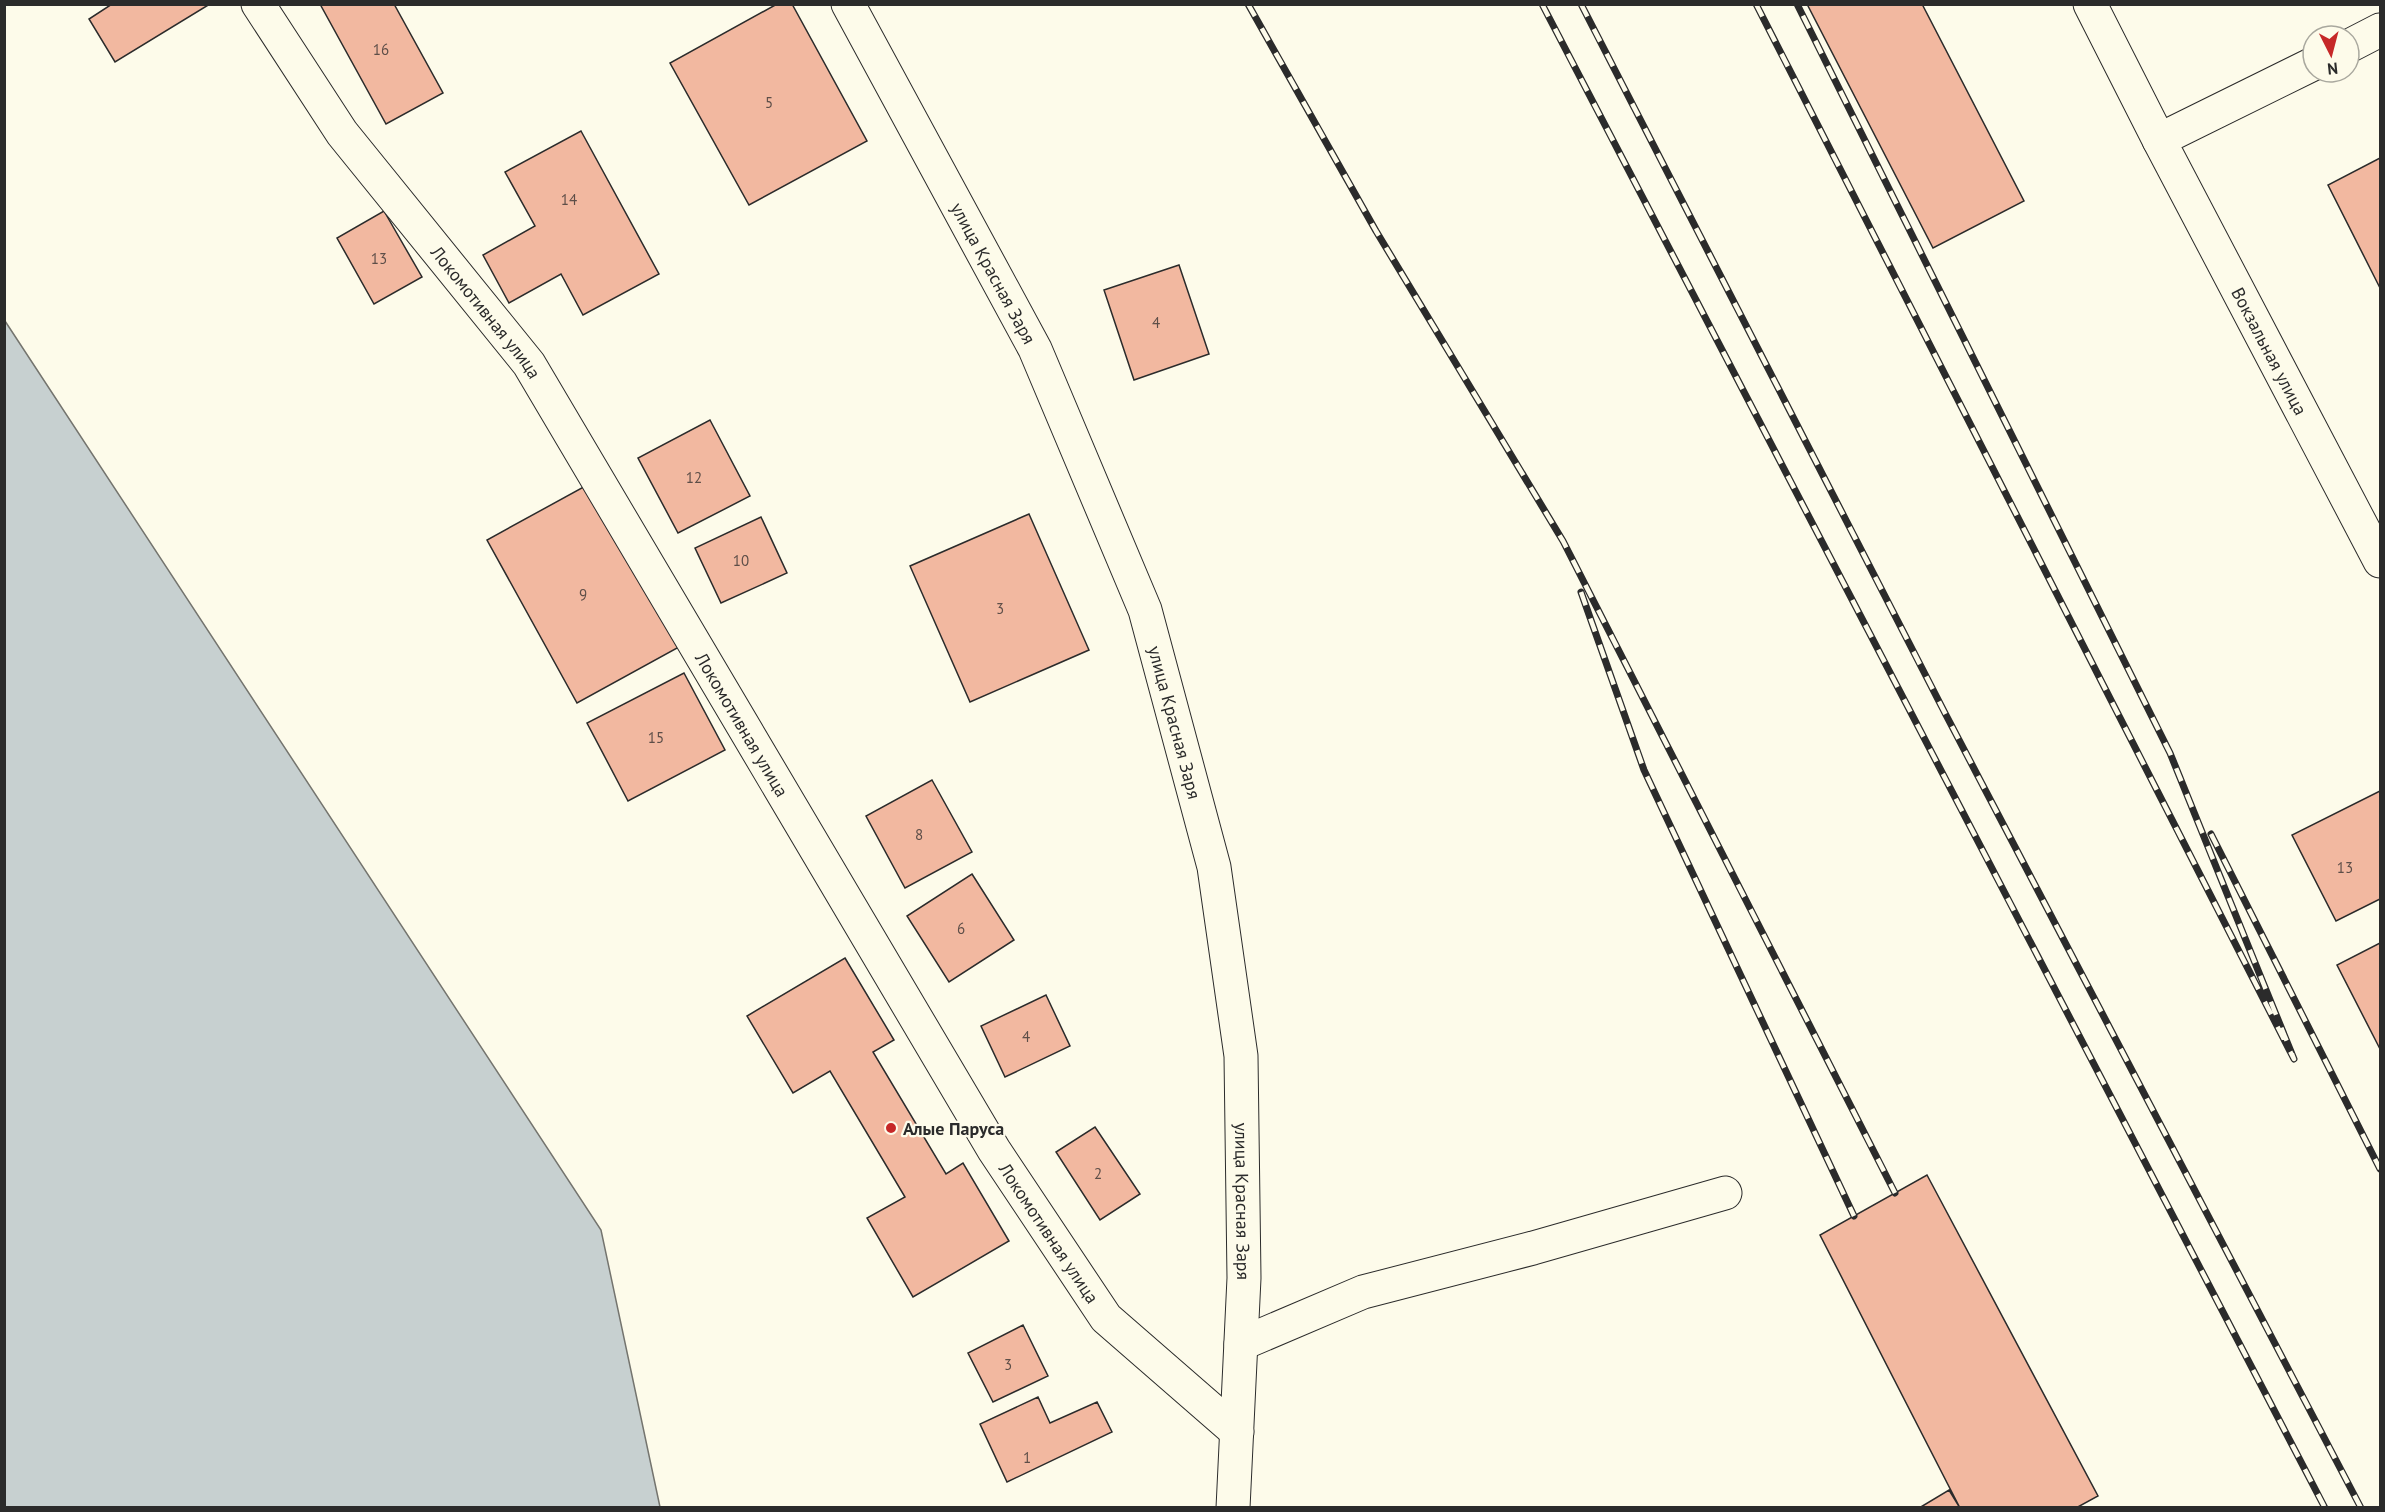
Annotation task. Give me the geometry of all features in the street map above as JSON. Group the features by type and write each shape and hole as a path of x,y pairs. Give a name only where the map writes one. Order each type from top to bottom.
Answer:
{"street":[{"name":"Локомотивная улица","path":"258,4 342,134 529,364 994,1150 1106,1318 1237,1432"},
{"name":"улица Красная Заря","path":"848,4 1035,349 1145,610 1214,867 1241,1056 1244,1278 1233,1508"},
{"name":"Вокзальная улица","path":"2090,4 2380,561"},
{"path":"2361,40 2380,30"},
{"path":"2159,140 2301,70"},
{"path":"1241,1344 1363,1292 1533,1248 1725,1193"}],"shaded area":[{"path":"5,321 601,1230 660,1507 5,1507"}],"building":[{"path":"112,4 210,4 115,62 89,19"},
{"path":"320,4 394,4 443,93 386,124"},
{"path":"777,4 792,4 867,141 749,205 670,63"},
{"path":"1807,4 1922,4 2024,201 1933,248"},
{"path":"581,131 659,274 583,315 561,274 509,303 483,255 535,226 505,172"},
{"path":"2380,158 2380,288 2328,185"},
{"path":"384,211 422,277 374,304 337,238"},
{"path":"1179,265 1209,354 1134,380 1104,290"},
{"path":"710,420 750,496 678,533 638,458"},
{"path":"589,484 679,647 577,703 487,540"},
{"path":"1029,514 1089,650 970,702 910,566"},
{"path":"761,517 787,573 721,603 695,548"},
{"path":"684,673 725,750 628,801 587,723"},
{"path":"932,780 972,852 905,888 866,816"},
{"path":"2380,791 2380,899 2336,921 2292,835"},
{"path":"972,874 1014,940 949,982 907,916"},
{"path":"2380,943 2380,1049 2337,965"},
{"name":"Алые Паруса","path":"845,958 894,1040 873,1052 946,1174 963,1163 1009,1241 913,1297 867,1218 905,1197 830,1071 793,1093 747,1016"},
{"path":"1046,995 1070,1046 1005,1077 981,1026"},
{"path":"1095,1127 1140,1194 1100,1220 1056,1152"},
{"path":"1927,1175 2098,1496 2076,1508 1960,1508 1820,1235"},
{"path":"1023,1325 1048,1376 993,1402 968,1353"},
{"path":"1038,1397 1050,1423 1097,1402 1112,1432 1007,1482 980,1424"},
{"path":"1949,1490 1960,1508 1919,1508"}],"railway":[{"path":"1248,4 1376,231 1563,541 1895,1193"},
{"path":"1542,4 2325,1508"},
{"path":"1581,4 1946,715 2361,1508"},
{"path":"1756,4 2294,1059 2170,753 1797,4"},
{"path":"1581,592 1644,770 1854,1216"},
{"path":"2211,834 2380,1169"}],"place":[{"name":"Алые Паруса","path":"891,1128"}]}
